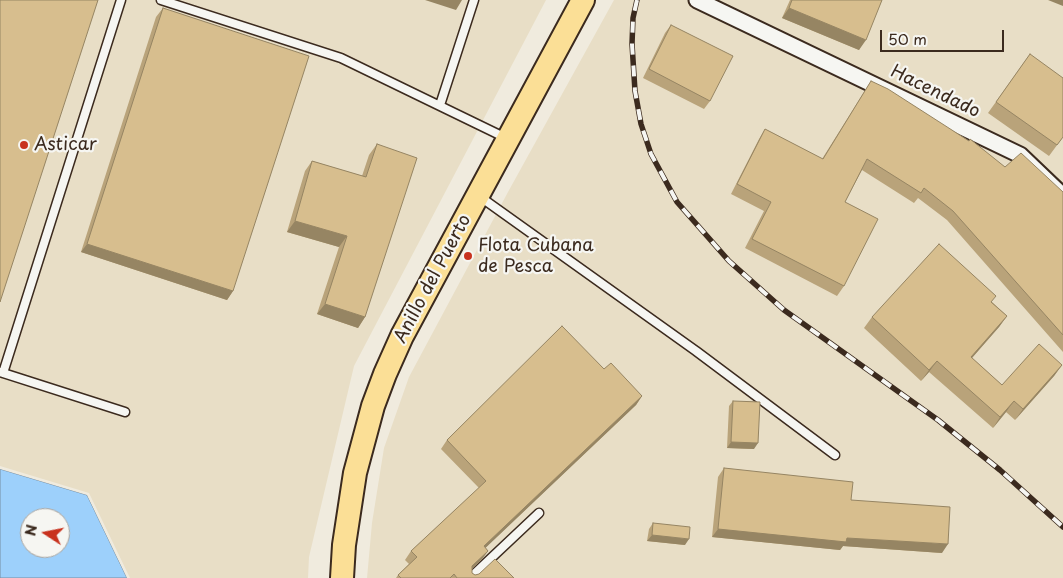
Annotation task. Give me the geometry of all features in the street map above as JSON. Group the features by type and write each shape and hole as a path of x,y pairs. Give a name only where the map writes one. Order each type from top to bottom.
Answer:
{"main road":[{"name":"Anillo del Puerto","path":"342,578 344,545 355,473 373,406 385,374 402,336 583,0"}],"street":[{"name":"Hacendado","path":"697,0 886,89 1020,155 1063,196"}],"lane":[{"path":"121,0 2,373 126,412"},
{"path":"161,0 341,58 508,139"},
{"path":"440,105 474,0"},
{"path":"478,195 696,351 835,455"},
{"path":"470,578 539,513"}],"shaded area":[{"path":"0,0 546,0 354,366 309,557 308,578 127,578 87,495 0,469"},
{"path":"614,0 1063,0 1063,578 367,578 372,523 384,448 409,377"}],"water":[{"path":"0,469 87,495 127,578 0,578"}],"pier":[{"path":"0,466 89,493 130,578 127,578 87,495 0,469"}],"building":[{"name":"Asticar","path":"0,0 98,0 0,302"},
{"path":"792,0 882,0 866,40 789,8"},
{"path":"163,8 309,56 233,291 87,244"},
{"path":"671,25 733,56 710,101 649,69"},
{"path":"1030,54 1063,78 1063,137 1057,145 996,102"},
{"path":"871,81 888,89 969,141 970,139 1005,167 1021,153 1063,192 1063,335 953,211 924,188 921,193 867,159 845,202 878,219 844,286 752,239 771,202 737,184 765,129 823,159"},
{"path":"377,144 417,158 365,317 325,304 347,236 295,221 312,161 366,177"},
{"path":"939,244 996,296 991,302 1007,316 971,357 1002,385 1039,344 1062,365 1023,409 1014,401 1000,417 937,361 929,370 872,317"},
{"path":"562,326 604,369 611,363 642,396 484,546 488,551 472,566 472,573 475,575 479,574 495,559 514,578 457,578 454,574 450,578 401,578 398,575 417,557 411,551 486,481 447,440"},
{"path":"733,401 760,402 758,443 731,442"},
{"path":"724,468 853,482 851,500 950,507 948,544 847,538 846,542 718,529"},
{"path":"653,523 690,527 689,539 652,535"}],"railway":[{"path":"637,0 633,18 632,44 635,91 641,124 651,154 677,202 729,261 784,310 938,420 1000,470 1063,527"}],"place":[{"name":"Asticar","path":"24,145"},
{"name":"Flota Cubana de Pesca","path":"468,256"}]}
